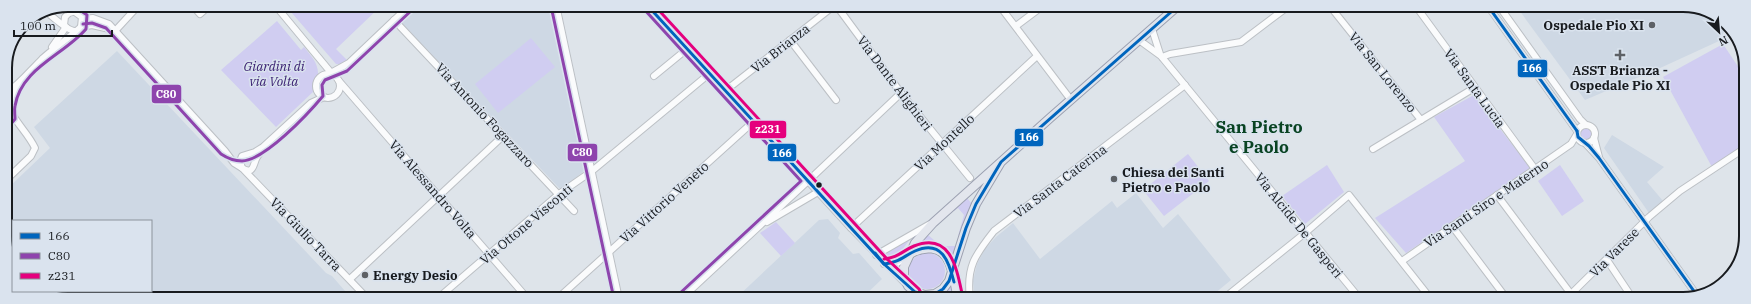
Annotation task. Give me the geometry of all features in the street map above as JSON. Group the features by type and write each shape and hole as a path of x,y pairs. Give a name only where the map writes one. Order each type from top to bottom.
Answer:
{"main road":[{"path":"913,292 908,286 904,276 904,267 915,243 935,221 1171,12"},
{"path":"938,292 943,289 949,281 966,228 976,204 1001,162"},
{"path":"910,254 925,248 935,249 944,254 949,262 956,292"}],"street":[{"path":"54,14 67,14 75,12 82,18"},
{"path":"81,27 82,18 88,12"},
{"path":"12,99 18,85 26,74 75,31 81,27 92,25 115,30 133,12"},
{"name":"Via Alessandro Volta","path":"281,12 320,61 354,97 522,292"},
{"path":"321,76 334,77 403,12"},
{"path":"558,12 618,292"},
{"path":"653,12 884,264 908,286"},
{"name":"Via Brianza","path":"725,91 826,12"},
{"name":"Via Dante Alighieri","path":"840,12 901,92 970,178"},
{"path":"1005,12 1071,100"},
{"path":"1016,26 1035,12"},
{"path":"1139,40 1161,56 1241,42 1281,12"},
{"name":"Via San Lorenzo","path":"1335,12 1421,120"},
{"name":"Via Santa Lucia","path":"1419,12 1535,169"},
{"path":"1492,12 1577,132 1577,138 1599,158 1694,291"},
{"path":"1503,12 1580,119 1594,131 1594,138 1599,158"},
{"path":"48,54 65,26 65,17 67,14"},
{"path":"50,15 65,26 75,31"},
{"name":"Via Giulio Tarra","path":"82,18 99,20 109,24 225,150 234,163 243,169 362,292"},
{"name":"Via Antonio Fogazzaro","path":"394,20 574,211"},
{"path":"1152,29 1161,56"},
{"path":"790,40 836,100"},
{"path":"654,76 687,49"},
{"name":"Via Montello","path":"851,228 1037,56"},
{"name":"Via Alcide De Gasperi","path":"1161,56 1354,292"},
{"path":"320,61 321,76 317,85 319,92 324,97"},
{"name":"Via Ottone Visconti","path":"445,292 559,194 592,171 709,74"},
{"path":"334,77 340,88 338,94"},
{"path":"12,89 18,85"},
{"name":"Via Santa Caterina","path":"969,292 968,282 971,266 980,248 994,231 1185,85"},
{"name":"Via San Lorenzo","path":"1373,149 1474,88"},
{"path":"305,109 319,92"},
{"path":"688,292 754,230 808,182 901,92"},
{"path":"242,156 240,163 243,169 252,169 255,165 255,160 268,143 316,100 324,97 331,98 338,94 354,97"},
{"path":"12,111 35,148 31,156 12,174"},
{"name":"Via Vittorio Veneto","path":"565,292 753,122"},
{"path":"12,124 20,126"},
{"path":"1577,132 1582,126 1586,125"},
{"name":"Via Santi Siro e Materno","path":"1402,261 1570,144 1577,132"},
{"path":"350,279 504,135"},
{"path":"1584,143 1594,138"},
{"path":"225,150 242,156 250,154 268,143"},
{"name":"Via Santi Siro e Materno","path":"1570,144 1584,143"},
{"name":"Via Varese","path":"1573,292 1607,260 1644,221 1680,191 1739,152"},
{"path":"250,154 255,160"},
{"path":"754,230 818,192"},
{"path":"1232,292 1305,233 1349,195 1426,292"},
{"path":"1497,195 1565,292"},
{"path":"876,255 935,221"},
{"path":"1452,226 1501,292"},
{"path":"884,264 896,264 910,254"},
{"path":"1607,260 1628,292"}],"shaded area":[{"path":"409,12 551,12 585,170 561,190 400,21"},
{"name":"ASST Brianza - Ospedale Pio XI","path":"1520,12 1690,12 1714,21 1725,31 1719,41 1585,100"},
{"path":"117,51 326,273 332,276 346,292 152,292 152,220 12,220 12,184 50,148 34,127"},
{"path":"1612,135 1664,167 1647,182 1663,201 1649,213 1604,148"},
{"path":"1136,193 1163,228 1178,214 1231,280 1216,292 974,292 973,281 977,264 985,249 996,237 1013,223 1040,259 1112,201 1117,208"},
{"path":"828,219 840,233 838,238 853,254 859,253 882,279 868,292 742,292 819,220"}],"green space":[{"path":"291,12 375,12 336,49 348,61 336,64"},
{"name":"Giardini di via Volta","path":"277,21 301,50 304,47 312,57 316,63 318,76 314,91 276,127 221,70"},
{"path":"531,38 555,67 498,113 475,84"},
{"path":"1723,44 1739,68 1739,149 1712,167 1663,77"},
{"path":"1474,95 1530,168 1406,253 1375,218 1465,161 1434,117"},
{"path":"1584,128 1588,128 1592,134 1588,140 1584,140 1580,136 1580,132"},
{"path":"1188,154 1209,181 1164,216 1143,190"},
{"path":"1327,165 1344,192 1305,224 1282,196"},
{"path":"1560,165 1584,201 1562,216 1538,181"},
{"path":"967,198 972,204 960,235 958,236 964,215 958,208 954,211 953,210"},
{"path":"776,222 795,243 781,256 760,233"},
{"path":"928,235 941,246 956,246 954,258 951,260 920,245"},
{"path":"911,238 896,258 889,259 881,255"},
{"path":"931,253 940,258 944,264 944,278 940,284 931,289 923,289 914,284 910,278 909,267 914,258 920,254"},
{"path":"951,285 952,292 945,292"}],"transit line":[{"name":"C80","path":"12,123 15,119 15,106 19,93 26,82 44,63 66,47 86,29 87,15 83,12"},
{"name":"C80","path":"83,24 92,23 106,28 221,154 231,159 242,161 251,159 262,153 286,135 323,96 322,85 325,80 347,71 410,12"},
{"name":"C80","path":"552,12 612,292"},
{"name":"C80","path":"647,12 801,181 681,292"},
{"name":"166","path":"653,12 884,264 915,292"},
{"name":"z231","path":"660,12 888,260 920,292"},
{"name":"166","path":"938,292 943,289 949,281 966,228 976,204 1001,162 1171,12"},
{"name":"166","path":"1492,12 1577,131"},
{"name":"166","path":"1577,131 1578,137 1589,146 1599,158 1694,291"},
{"name":"z231","path":"884,259 896,256 914,246 927,243 937,244 945,249 950,256 955,266 962,292"},
{"name":"166","path":"875,253 884,264 897,261 915,251 924,248 938,250 947,260 954,282"}],"place":[{"name":"Ospedale Pio XI","path":"1652,25"},
{"name":"ASST Brianza - Ospedale Pio XI","path":"1620,55"},
{"name":"Chiesa dei Santi Pietro e Paolo","path":"1114,179"},
{"name":"Energy Desio","path":"365,275"}],"district":[{"name":"San Pietro e Paolo","path":"1259,137"}]}
